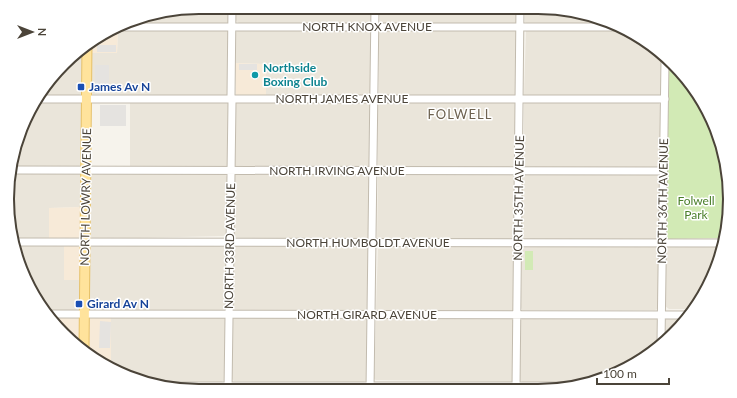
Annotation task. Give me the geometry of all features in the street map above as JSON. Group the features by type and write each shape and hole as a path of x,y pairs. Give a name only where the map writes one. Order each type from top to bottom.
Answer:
{"main road":[{"name":"NORTH LOWRY AVENUE","path":"84,344 87,51"}],"street":[{"name":"NORTH 33RD AVENUE","path":"228,384 232,14"},
{"path":"370,384 375,14"},
{"name":"NORTH 35TH AVENUE","path":"516,384 520,14"},
{"name":"NORTH KNOX AVENUE","path":"131,27 606,27"},
{"name":"NORTH 36TH AVENUE","path":"660,338 665,64"},
{"name":"NORTH JAMES AVENUE","path":"44,98 374,100 664,99"},
{"name":"NORTH IRVING AVENUE","path":"17,170 663,171"},
{"name":"NORTH HUMBOLDT AVENUE","path":"19,242 718,243"},
{"name":"NORTH GIRARD AVENUE","path":"54,314 682,315"}],"shaded area":[{"path":"187,14 229,14 227,24 142,23 151,20"},
{"path":"236,14 373,14 372,23 239,23 236,21"},
{"path":"380,14 518,14 517,23 515,24 382,23 380,21"},
{"path":"525,14 550,14 586,20 594,23 526,23"},
{"path":"612,29 620,33 641,45 661,61 661,93 659,96 524,95 526,31"},
{"path":"124,30 227,30 229,31 228,94 226,96 92,94 91,53 117,53 118,33"},
{"path":"239,30 372,30 371,95 266,95 265,64 235,63 236,32"},
{"path":"382,30 516,31 516,95 381,96 379,93 379,32"},
{"path":"118,33 117,53 91,53 91,48"},
{"path":"97,45 116,45 116,52 97,52"},
{"path":"83,55 81,94 46,95 68,68"},
{"path":"235,63 266,64 266,95 236,95"},
{"path":"239,64 257,64 257,70 239,70"},
{"path":"95,65 109,65 109,92 95,92"},
{"path":"130,101 228,102 227,166 130,167"},
{"path":"41,102 82,103 82,163 78,167 17,167 20,151 28,128"},
{"path":"236,102 370,102 370,167 235,166"},
{"path":"381,102 516,103 516,167 379,167 378,105"},
{"path":"525,102 658,102 661,106 660,166 656,169 524,167"},
{"path":"100,105 126,105 126,126 100,126"},
{"path":"16,173 82,174 82,207 50,208 49,238 18,238 14,211 14,187"},
{"path":"237,173 368,174 370,175 370,238 236,239 234,236 234,176"},
{"path":"527,173 657,175 660,178 659,239 525,239 522,236 522,177"},
{"path":"91,174 225,174 227,177 226,235 93,239 89,235 89,177"},
{"path":"379,174 515,174 514,238 379,239 377,237"},
{"path":"82,207 81,232 77,239 49,238 49,208"},
{"path":"20,245 64,245 64,280 81,280 80,307 76,310 51,310 33,281"},
{"path":"64,245 77,246 81,248 81,280 64,280"},
{"path":"94,245 225,246 227,248 226,308 223,310 92,310 88,308 88,306 90,247"},
{"path":"236,245 368,246 370,247 368,310 236,311 233,308 234,247"},
{"path":"513,245 513,311 378,311 376,309 378,246"},
{"path":"525,246 656,246 658,249 658,309 522,310 522,248"},
{"path":"669,246 717,246 704,281 687,309 669,309 665,306 666,248"},
{"path":"681,316 665,333 666,317"},
{"path":"56,317 78,317 80,321 79,340"},
{"path":"111,317 225,318 226,320 224,380 222,382 170,381 151,378 128,370 111,362"},
{"path":"111,317 111,362 89,348 87,322 89,318"},
{"path":"235,317 366,317 369,319 367,380 364,382 234,381 232,379 232,319"},
{"path":"378,317 513,318 513,382 376,380 374,379 376,320"},
{"path":"522,318 657,318 658,340 641,353 620,365 586,378 562,382 523,383 519,379"},
{"path":"100,321 111,322 110,348 99,348"}],"green space":[{"name":"Folwell Park","path":"668,67 692,96 709,128 717,151 723,187 723,211 718,238 668,239 665,236"},
{"path":"525,251 533,251 533,270 525,270"}],"place":[{"name":"Northside Boxing Club","path":"255,75"},
{"name":"James Av N","path":"81,87"},
{"name":"Girard Av N","path":"79,304"}],"district":[{"name":"FOLWELL","path":"460,114"}]}
